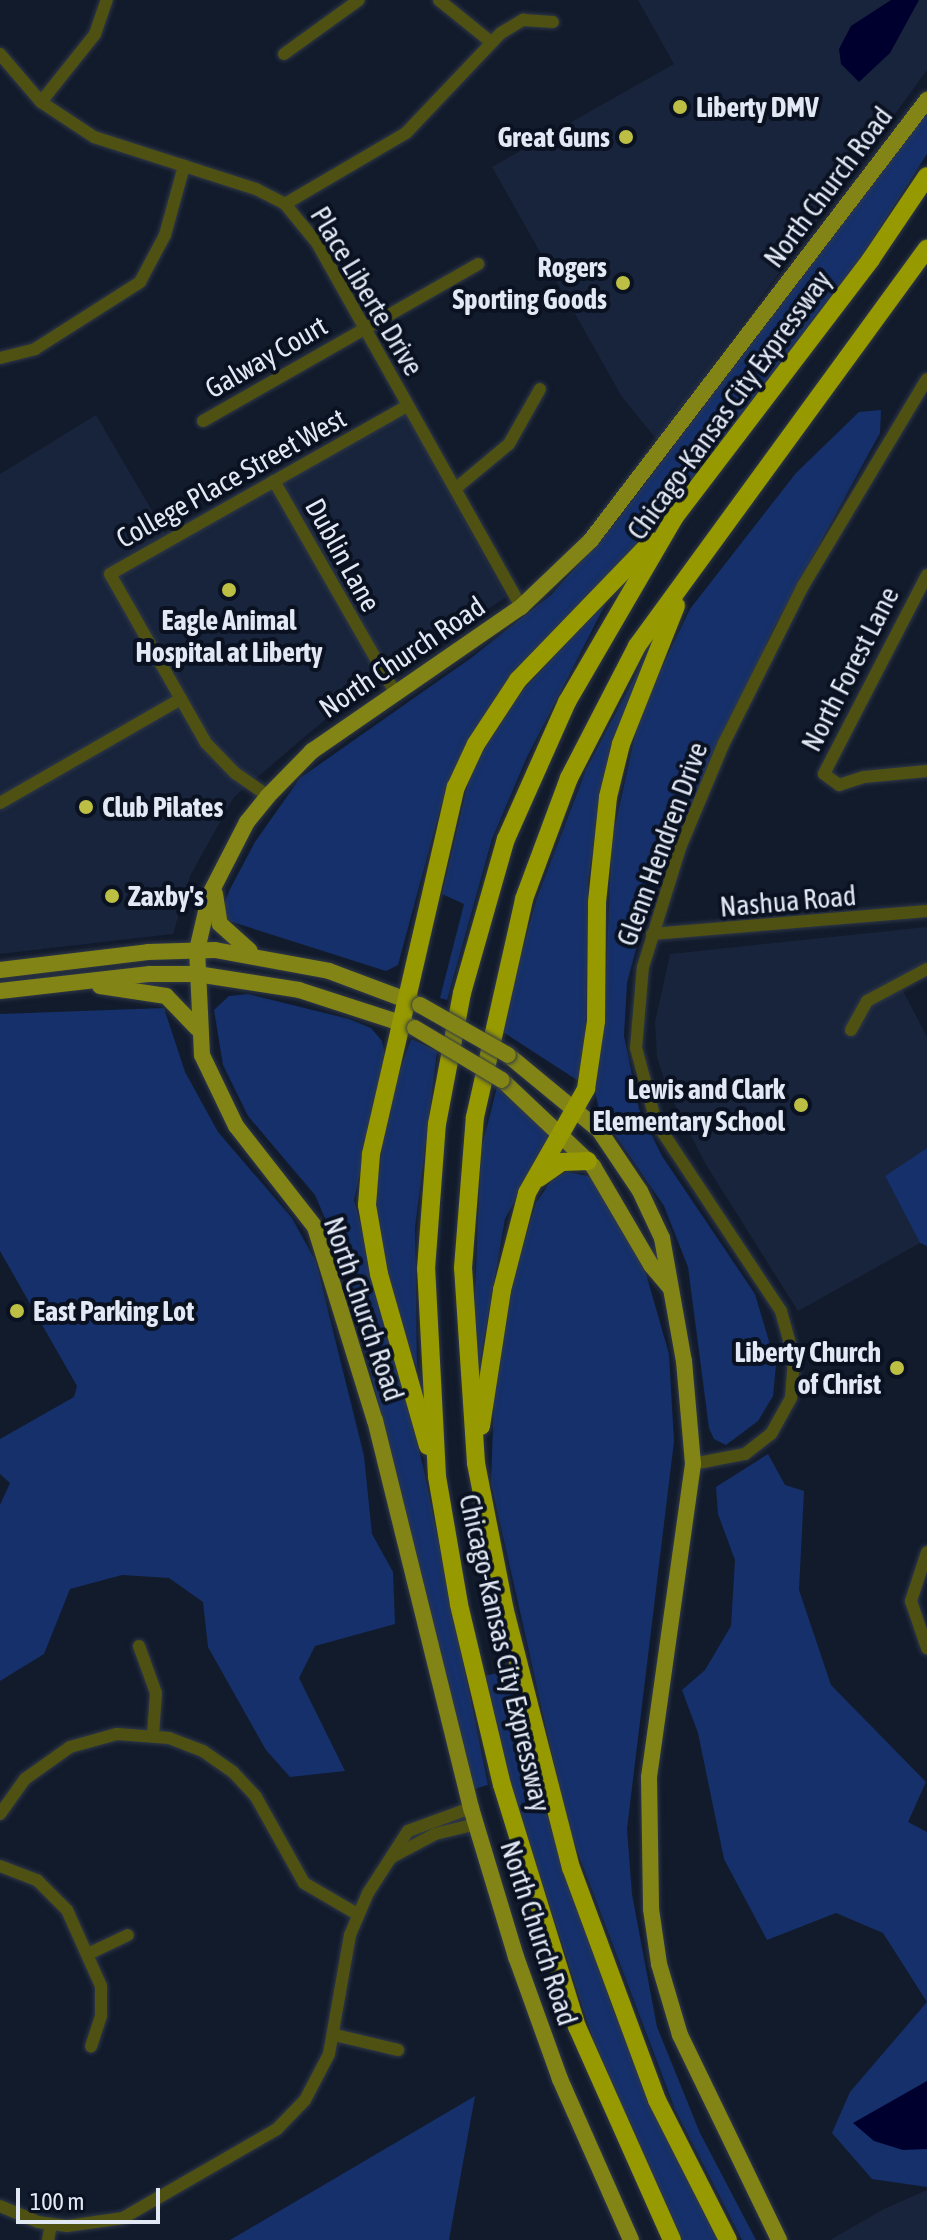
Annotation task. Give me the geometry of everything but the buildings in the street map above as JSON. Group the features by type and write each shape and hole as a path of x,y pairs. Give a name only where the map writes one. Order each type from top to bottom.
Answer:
{"highway":[{"name":"Chicago-Kansas City Expressway","path":"672,2240 577,2027 511,1815 459,1604 437,1476 426,1269 437,1124 462,993 506,839 561,716 674,518 871,259 927,176"},
{"name":"Chicago-Kansas City Expressway","path":"728,2240 657,2100 571,1868 535,1742 476,1463 463,1268 475,1117 520,913 569,778 637,646 927,249"},
{"path":"437,1476 379,1274 367,1205 371,1154 409,1025 456,787 476,744 518,680 674,518"},
{"path":"476,1463 502,1290 533,1182 577,1109 593,1055 600,848 621,744 656,648 698,561"},
{"path":"533,1182 562,1162 588,1161"}],"main road":[{"name":"North Church Road","path":"631,2240 560,2079 474,1816 375,1421 315,1227 236,1126 202,1055 197,1028 197,950 216,882 247,822 268,796 312,751 521,607 625,500 927,100"},
{"path":"216,882 220,924 237,945 259,956"},
{"path":"0,970 197,950 259,956 329,971 413,1003 508,1055 577,1109 604,1137 640,1191 662,1238 673,1292 693,1464 649,1777 651,1909 659,1964 680,2035 779,2240"},
{"path":"0,991 197,974 299,990 409,1025 502,1080 562,1133 588,1161 651,1265 673,1292"},
{"path":"74,984 166,996 197,1028"}],"street":[{"path":"41,102 95,34 107,0"},
{"path":"284,54 359,0"},
{"path":"439,0 491,42"},
{"path":"285,204 406,133 491,42 523,20 553,22"},
{"name":"Place Liberte Drive","path":"0,54 41,102 94,137 184,166 285,204 317,243 521,607"},
{"path":"0,358 35,349 140,282 165,235 184,166"},
{"name":"Galway Court","path":"203,421 478,264"},
{"name":"Glenn Hendren Drive","path":"693,1464 745,1454 771,1434 791,1398 794,1358 781,1311 670,1147 647,1097 635,1027 652,934 691,818 768,652 927,379"},
{"path":"455,489 509,444 540,389"},
{"name":"College Place Street West","path":"268,796 218,757 110,574 407,406"},
{"name":"Dublin Lane","path":"274,481 395,692"},
{"name":"North Forest Lane","path":"927,575 826,768 832,785 927,771"},
{"path":"0,803 181,699"},
{"name":"Nashua Road","path":"652,934 927,911"},
{"path":"851,1030 867,1001 927,969"},
{"path":"927,1552 911,1601 927,1648"},
{"path":"139,1646 156,1693 153,1735"},
{"path":"0,1814 25,1779 70,1747 117,1734 153,1735 203,1751 233,1772 256,1797 304,1883 357,1914"},
{"path":"0,2206 51,2224 89,2225 123,2218 262,2140 305,2100 335,2035 345,1956 357,1914 408,1831 474,1816"},
{"path":"0,1866 49,1889 67,1910 88,1954 102,2001 91,2046"},
{"path":"88,1954 128,1935"},
{"path":"335,2035 398,2050"},
{"path":"48,2240 51,2224"}],"shaded area":[{"path":"638,0 927,0 927,70 657,440 622,397 492,167 674,64"},
{"path":"891,0 919,0 890,53 859,82 841,64 839,49 851,26"},
{"path":"927,112 927,154 853,270 651,531 572,617 467,747 440,809 398,965 386,971 226,920 224,905 230,889 255,842 300,778 471,658 551,595 613,526"},
{"path":"401,403 506,597 334,712 234,797 190,876 173,934 0,954 0,474 96,415 165,533"},
{"path":"881,410 880,433 772,631 644,919 627,983 624,1036 639,1109 662,1156 755,1294 776,1365 773,1396 758,1421 726,1445 714,1439 709,1428 688,1267 664,1206 600,1113 595,1092 604,1020 612,840 640,713 690,609 796,473 859,412"},
{"path":"609,597 527,757 492,839 447,1000 440,998 464,904 442,894 469,779 499,716"},
{"path":"649,650 601,802 588,879 585,1058 577,1080 500,1030 537,898 586,770"},
{"name":"Lewis and Clark Elementary School","path":"927,927 927,965 898,981 927,1037 927,1148 885,1176 920,1243 798,1311 705,1163 667,1089 657,1057 655,1022 670,954"},
{"path":"248,994 349,1019 371,1028 382,1041 385,1056 354,1200 423,1466 488,1785 474,1789 342,1258 315,1195 248,1116 223,1065 214,1010 229,996"},
{"path":"164,1008 185,1072 218,1132 292,1218 316,1262 364,1456 372,1534 393,1572 395,1624 315,1646 299,1678 345,1771 290,1777 266,1750 208,1647 203,1602 169,1578 122,1575 70,1589 44,1654 0,1681 0,1505 10,1483 0,1474 0,1439 74,1397 77,1386 0,1251 0,1014"},
{"path":"411,1039 437,1051 415,1228 417,1369 392,1299 373,1215 388,1105"},
{"path":"497,1087 550,1135 505,1219 478,1373 474,1318 481,1150"},
{"path":"927,1148 927,1246 920,1243 885,1176"},
{"path":"567,1172 593,1177 611,1203 646,1274 669,1354 674,1441 627,1829 632,1894 657,2027 700,2133 756,2240 742,2240 675,2109 569,1829 491,1483 494,1397 514,1275 536,1203 553,1178"},
{"path":"768,1454 785,1485 804,1491 799,1590 831,1685 926,1782 908,1822 927,1832 927,2002 883,1933 836,1913 767,1940 724,1859 698,1733 682,1690 705,1670 731,1626 735,1560 718,1514 716,1487"},
{"path":"508,1670 553,1835 612,2007 655,2110 721,2240 679,2240 594,2042 509,1781 485,1676"},
{"path":"927,2002 927,2187 872,2179 832,2133 850,2092"},
{"path":"927,2081 927,2149 903,2150 874,2141 853,2123"},
{"path":"475,2096 449,2240 230,2240"},
{"path":"927,2190 927,2240 830,2240 884,2209"}],"place":[{"name":"Liberty DMV","path":"680,107"},
{"name":"Great Guns","path":"626,137"},
{"name":"Rogers Sporting Goods","path":"623,283"},
{"name":"Eagle Animal Hospital at Liberty","path":"229,590"},
{"name":"Club Pilates","path":"86,807"},
{"name":"Zaxby's","path":"112,896"},
{"name":"Lewis and Clark Elementary School","path":"801,1105"},
{"name":"East Parking Lot","path":"17,1311"},
{"name":"Liberty Church of Christ","path":"897,1368"}]}
